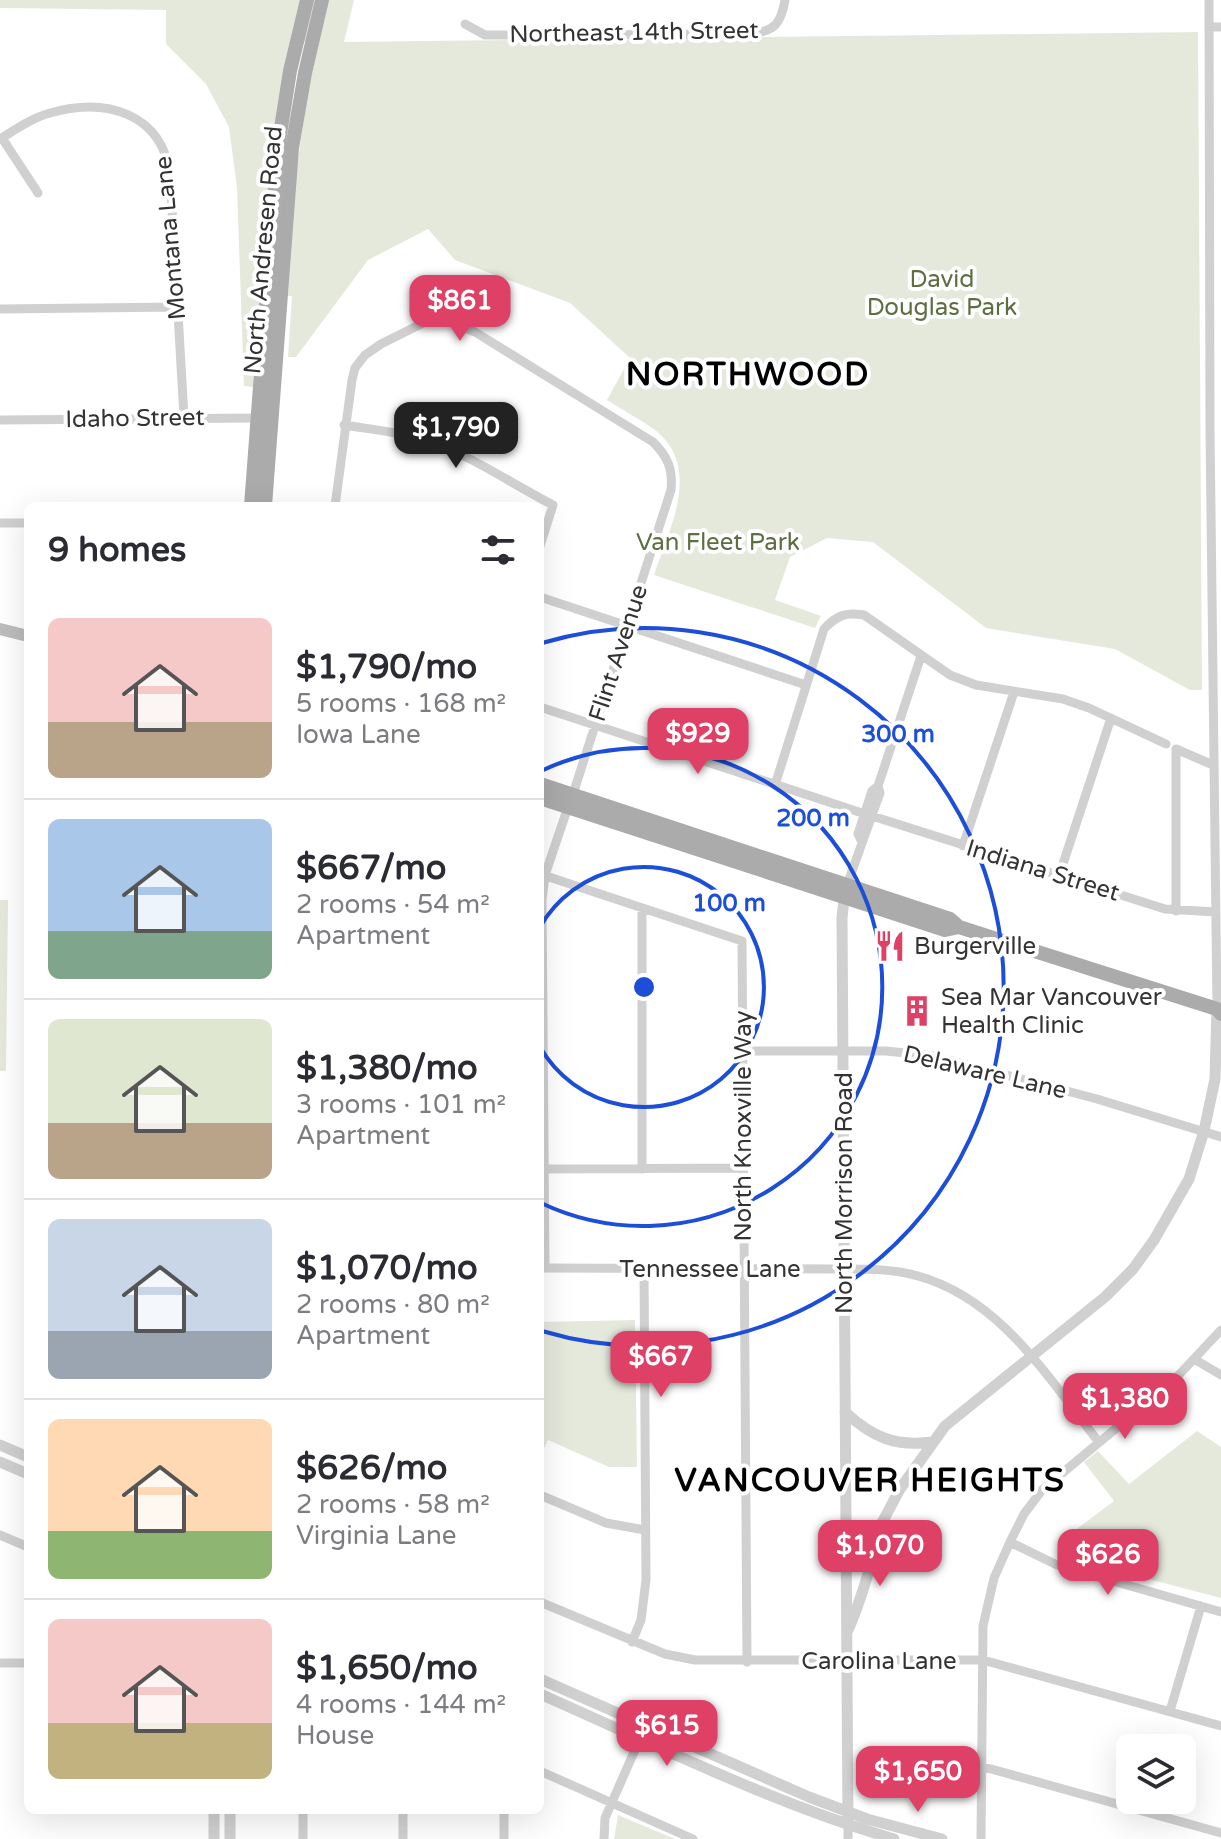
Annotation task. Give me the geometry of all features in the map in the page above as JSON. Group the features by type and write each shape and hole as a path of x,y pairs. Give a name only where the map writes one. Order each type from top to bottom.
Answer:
{"main road":[{"name":"North Andresen Road","path":"265,502 263,418 278,147 290,71 307,0"},
{"name":"North Andresen Road","path":"252,502 292,148 322,0"},
{"path":"0,629 24,635"},
{"path":"544,786 571,801 845,891 950,919 959,927 1220,1010"},
{"path":"544,798 571,801"}],"street":[{"name":"Northeast 14th Street","path":"465,24 485,35 763,33 779,24 785,0"},
{"path":"847,1550 860,1549 876,1534 900,1489 945,1426 1103,1298 1133,1269 1175,1207 1189,1179 1211,1104 1220,1010 1213,765 1217,702 1209,0"},
{"path":"1209,27 1221,27"},
{"name":"Montana Lane","path":"1,138 52,113 89,109 123,112 151,129 167,156 184,417"},
{"path":"1,138 38,193"},
{"path":"1210,278 1221,278"},
{"path":"0,309 178,307"},
{"name":"Flint Avenue","path":"344,425 355,368 365,355 429,320 445,320 475,332 653,442 670,464 671,490 571,801 544,870"},
{"name":"Idaho Street","path":"0,420 263,418"},
{"path":"335,502 344,425 404,434 435,443 492,469 553,505 544,533"},
{"path":"0,523 24,523"},
{"path":"544,598 806,685"},
{"path":"775,785 824,629 847,612 864,615 950,675 976,685 1063,699 1213,765"},
{"name":"North Morrison Road","path":"848,1825 843,1051 845,891 861,840 858,834 869,815 872,791 878,786 921,656"},
{"path":"963,846 1014,692"},
{"name":"Indiana Street","path":"544,708 1059,876 1176,911 1216,912"},
{"path":"1059,876 1111,718"},
{"path":"1171,746 1176,911"},
{"path":"544,876 642,908 642,1169"},
{"name":"North Knoxville Way","path":"642,908 742,941 747,1662"},
{"name":"Delaware Lane","path":"742,1051 907,1051 1097,1099 1221,1137"},
{"path":"544,1169 743,1168"},
{"name":"Tennessee Lane","path":"544,1268 887,1270 935,1281 971,1299 992,1315 1031,1357 1098,1441"},
{"path":"632,1642 645,1599 644,1269"},
{"path":"981,1839 983,1626 994,1578 1010,1542 1024,1514 1042,1490 1174,1380 1221,1330"},
{"path":"1194,1359 1221,1375"},
{"path":"845,1412 879,1438 897,1443 932,1442"},
{"path":"0,1445 24,1455"},
{"path":"0,1462 24,1472"},
{"path":"544,1497 606,1523 645,1530"},
{"path":"846,1633 855,1617 876,1548 876,1534"},
{"path":"0,1535 24,1545"},
{"path":"1010,1542 1057,1565 1221,1612"},
{"name":"Carolina Lane","path":"544,1604 632,1642 665,1654 695,1660 983,1660 1221,1726"},
{"path":"1170,1711 1201,1606"},
{"path":"0,1663 24,1663"},
{"path":"544,1681 848,1811 942,1839"},
{"path":"544,1696 848,1825 894,1839"},
{"path":"604,1839 605,1818 646,1725"},
{"path":"984,1767 1221,1833"},
{"path":"544,1773 693,1839"},
{"path":"214,1814 214,1839"},
{"path":"230,1814 230,1839"},
{"path":"303,1814 303,1839"},
{"path":"403,1814 403,1839"},
{"path":"504,1814 504,1839"},
{"path":"848,1825 848,1839"}],"green space":[{"name":"David Douglas Park","path":"0,0 354,0 344,42 1198,32 1202,690 1190,690 1115,649 986,628 873,542 827,538 790,557 775,600 821,616 815,628 654,575 674,519 680,480 677,462 669,445 655,430 607,400 630,358 570,303 455,260 428,229 368,260 296,357 288,357 292,296 288,296 292,201 315,42 293,42 265,239 253,387 244,386 237,188 229,127 206,84 166,44 166,10 0,8"},
{"path":"0,900 8,900 6,1071 0,1071"},
{"path":"635,1320 637,1467 609,1467 548,1440 544,1448 544,1322"},
{"path":"1197,1431 1221,1447 1221,1598 1066,1554 1074,1531 1114,1501 1084,1462 1098,1451 1129,1484"},
{"path":"618,1815 675,1839 614,1839"}],"place":[{"name":"Burgerville","path":"890,946"},
{"name":"Sea Mar Vancouver Health Clinic","path":"917,1011"}],"district":[{"name":"NORTHWOOD","path":"748,374"},
{"name":"VANCOUVER HEIGHTS","path":"870,1480"}],"park label":[{"name":"Van Fleet Park","path":"718,542"}]}
